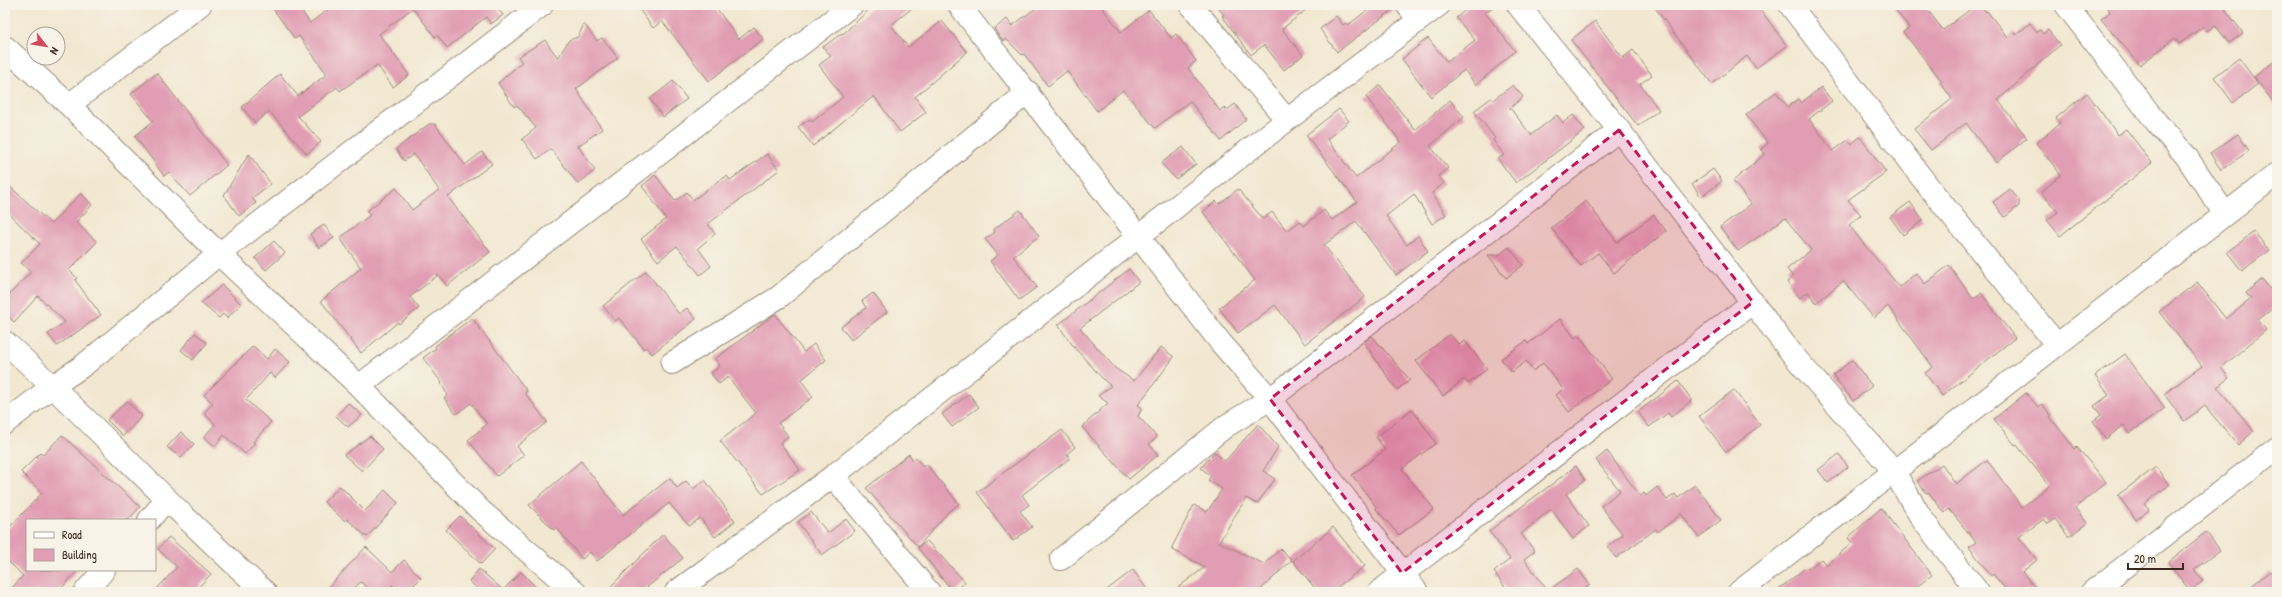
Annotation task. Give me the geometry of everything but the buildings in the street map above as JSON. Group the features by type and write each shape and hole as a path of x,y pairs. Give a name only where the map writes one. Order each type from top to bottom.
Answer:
{"street":[{"path":"69,105 200,5"},
{"path":"5,423 53,386 84,365 218,254 542,5"},
{"path":"359,386 852,5"},
{"path":"959,5 1028,92 1221,343 1270,399 1417,592"},
{"path":"1191,5 1287,120"},
{"path":"676,592 833,476 1287,120 1413,13 1439,5"},
{"path":"1518,5 1619,130 1794,355 1893,470 1922,519 1978,592"},
{"path":"1790,5 1928,186 2057,345"},
{"path":"2066,5 2157,123 2186,156 2226,214"},
{"path":"5,47 69,105 218,254 359,386 480,510 575,592"},
{"path":"672,363 779,297 1028,92"},
{"path":"1061,559 1226,426 1270,399 1619,130"},
{"path":"1739,592 1893,470 2277,174"},
{"path":"1379,592 1753,302"},
{"path":"5,342 53,386 166,500 265,592"},
{"path":"2092,592 2277,448"},
{"path":"833,476 929,592"},
{"path":"150,519 166,500"},
{"path":"85,592 103,571"}],"highlighted area":[{"path":"1619,130 1753,302 1402,573 1270,399"}]}
